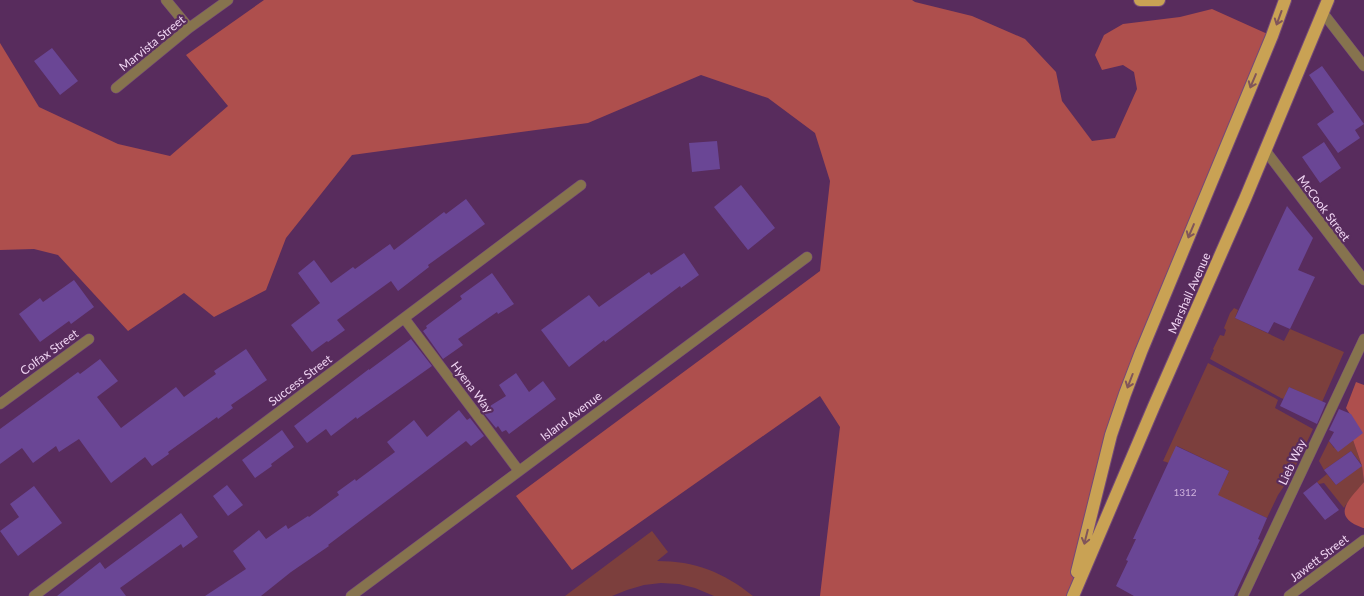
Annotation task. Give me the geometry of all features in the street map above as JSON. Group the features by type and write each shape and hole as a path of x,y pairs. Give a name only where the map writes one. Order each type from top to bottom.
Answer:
{"main road":[{"path":"1140,0 1158,0"},
{"path":"1072,596 1111,435 1125,394 1272,36 1285,0"},
{"name":"Marshall Avenue","path":"1072,596 1328,0"}],"street":[{"path":"166,0 189,28"},
{"name":"Marvista Street","path":"116,88 189,28 228,0"},
{"path":"1323,13 1364,66"},
{"name":"McCook Street","path":"1265,150 1364,280"},
{"name":"Success Street","path":"34,596 581,185"},
{"name":"Island Avenue","path":"351,596 807,257"},
{"name":"Hyena Way","path":"404,318 519,471"},
{"name":"Colfax Street","path":"0,404 89,339"},
{"name":"Lieb Way","path":"1243,596 1364,339"},
{"name":"Jawett Street","path":"1289,596 1364,540"}],"shaded area":[{"path":"264,0 912,0 972,16 1025,39 1056,72 1062,101 1092,141 1115,138 1137,89 1134,72 1123,65 1102,70 1095,55 1104,35 1123,24 1180,17 1212,9 1272,36 1141,352 1071,596 820,596 840,427 820,396 572,570 516,496 820,271 830,181 815,133 768,98 701,75 588,123 352,155 286,238 266,290 214,317 184,293 128,331 58,255 34,249 0,250 0,43 39,107 118,144 170,156 228,106 186,55"},
{"path":"1234,308 1238,310 1235,318 1284,341 1290,329 1344,352 1322,402 1289,387 1284,399 1281,398 1210,359 1220,335 1224,336 1226,330 1224,328"},
{"path":"1208,363 1275,398 1278,400 1275,408 1313,429 1291,476 1278,495 1267,518 1250,510 1246,518 1263,527 1257,539 1201,514 1222,486 1229,471 1177,446 1169,463 1163,461"},
{"path":"1356,382 1364,385 1364,482 1362,466 1353,440 1362,433 1346,408"},
{"path":"1353,440 1361,464 1351,451 1324,470 1319,461 1329,441 1334,448"},
{"path":"1362,465 1364,482 1344,508 1324,483 1319,484 1317,482 1327,474 1336,485"},
{"path":"1364,482 1363,528 1347,518 1345,513 1349,501"},
{"path":"652,531 668,552 657,561 684,563 719,574 753,596 714,596 679,584 661,583 644,585 612,596 565,596"}],"building":[{"path":"52,48 78,81 60,95 34,61"},
{"path":"1322,66 1364,124 1355,130 1360,138 1338,153 1317,124 1334,112 1309,75"},
{"path":"717,141 720,169 692,172 689,143"},
{"path":"1324,142 1341,168 1320,183 1302,157"},
{"path":"741,185 775,228 748,250 714,207"},
{"path":"466,199 485,224 428,265 429,267 398,291 391,281 337,320 345,330 312,352 291,325 320,303 298,273 314,260 331,283 353,267 355,269 390,244 394,250 444,212 446,214"},
{"path":"1287,206 1313,238 1298,270 1315,277 1290,329 1274,322 1268,333 1235,318"},
{"path":"684,253 699,275 681,288 680,286 569,367 541,330 589,295 599,307 649,272 651,275"},
{"path":"492,273 514,304 498,314 497,312 458,339 463,345 443,359 423,331 427,328 426,326 462,299 460,296"},
{"path":"74,280 94,307 71,324 69,321 40,342 19,314 40,298 43,302"},
{"path":"411,339 432,366 331,436 326,429 307,443 294,426"},
{"path":"246,349 267,380 231,405 233,408 218,419 217,417 168,452 169,454 152,466 145,457 111,483 79,439 59,452 56,446 33,463 22,448 0,464 0,429 78,372 80,374 100,359 118,381 97,397 121,428 176,387 184,397 216,374 214,371"},
{"path":"516,373 529,392 543,381 556,399 509,434 506,430 502,432 498,426 496,428 482,411 506,396 499,385"},
{"path":"1289,387 1326,403 1317,424 1280,406"},
{"path":"1339,409 1351,414 1363,433 1338,452 1329,441 1334,432 1329,430"},
{"path":"459,410 467,420 470,418 484,436 471,446 466,441 261,596 205,596 246,569 233,551 259,530 266,539 286,525 288,529 309,517 339,495 337,492 355,479 356,481 395,452 387,442 414,420 427,437"},
{"path":"282,430 294,447 255,478 242,460"},
{"path":"1176,446 1229,471 1218,495 1267,518 1258,539 1260,540 1234,596 1134,596 1116,586 1136,539 1133,539"},
{"path":"1351,451 1362,466 1336,485 1324,470"},
{"path":"1317,482 1339,510 1325,520 1303,493"},
{"path":"227,485 243,505 228,516 213,496"},
{"path":"34,486 62,523 18,556 0,531 19,517 10,504"},
{"path":"181,513 198,537 183,548 181,544 120,588 126,596 57,596 100,562 105,569"}]}
